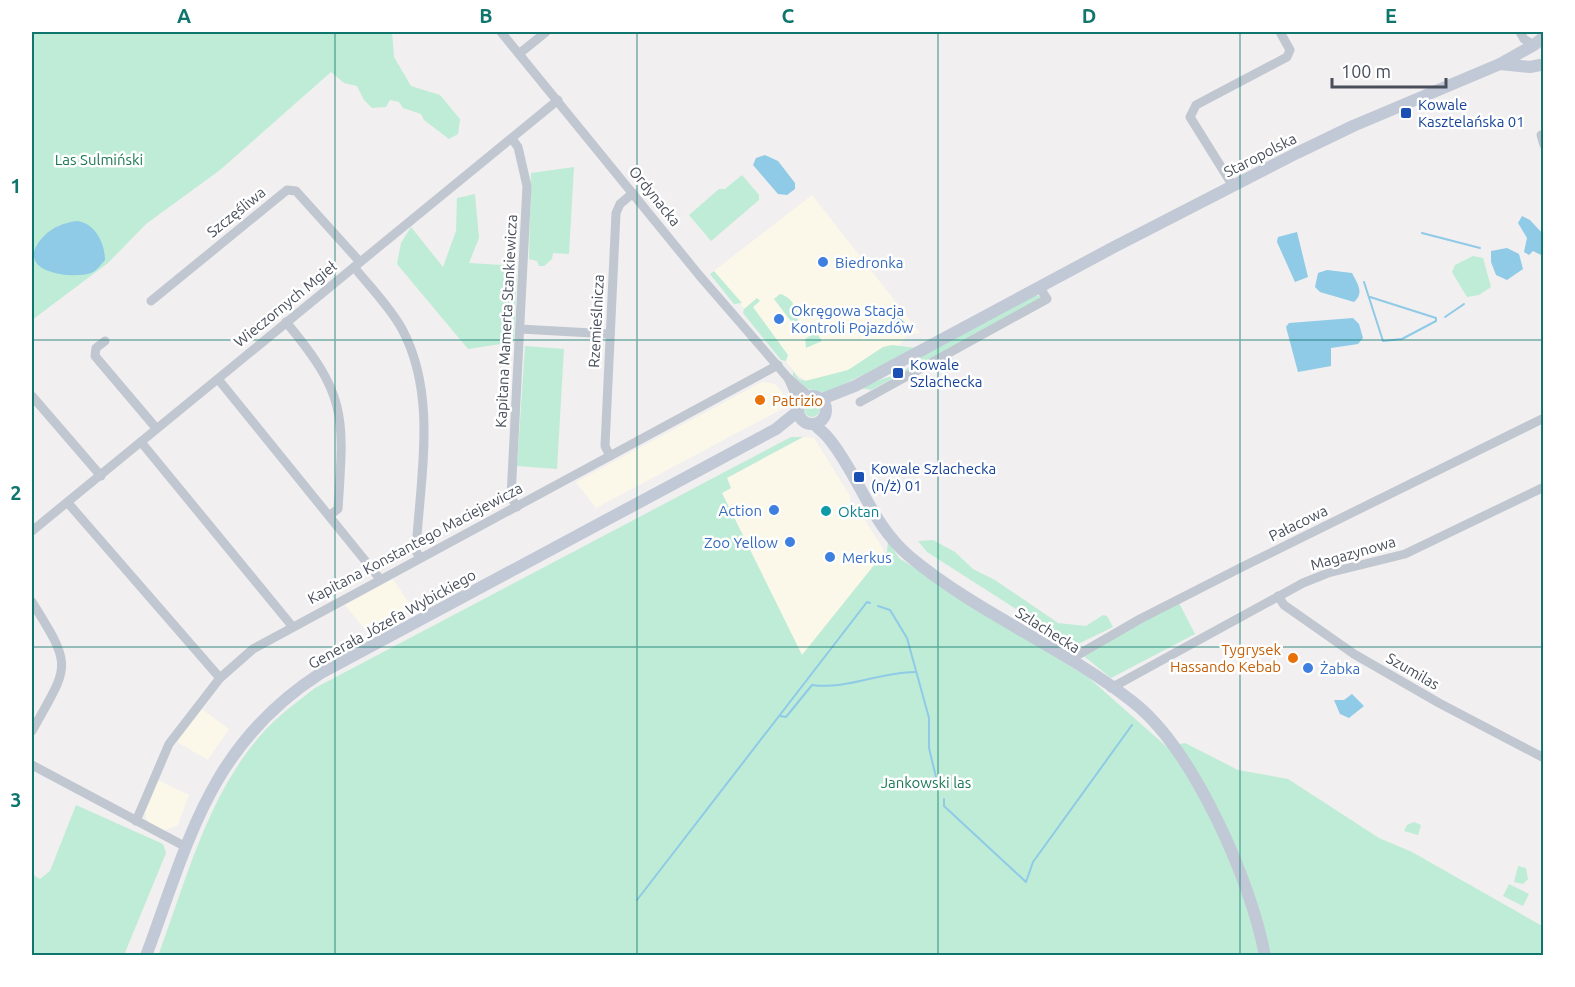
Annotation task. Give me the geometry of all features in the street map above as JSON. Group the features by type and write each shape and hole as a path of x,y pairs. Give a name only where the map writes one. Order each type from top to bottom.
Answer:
{"main road":[{"name":"Staropolska","path":"812,410 1233,186 1353,126 1500,64 1539,41"},
{"path":"1539,41 1534,57 1542,66"},
{"name":"Staropolska","path":"1500,64 1542,66"},
{"name":"Generała Józefa Wybickiego","path":"146,956 186,847 211,789 228,760 271,712 300,687 812,410"},
{"name":"Szlachecka","path":"812,410 881,524 906,554 1147,713 1170,741 1212,813 1234,861 1265,956"}],"street":[{"name":"Ordynacka","path":"501,32 778,365 812,410"},
{"path":"520,53 546,32"},
{"path":"1233,186 1190,117 1196,105 1287,57 1290,50 1280,32"},
{"path":"1520,32 1524,39 1539,41"},
{"name":"Wieczornych Mgieł","path":"32,531 558,100"},
{"name":"Kapitana Mamerta Stankiewicza","path":"512,139 518,147 527,186 512,497 517,507"},
{"name":"Szczęśliwa","path":"152,301 287,190 296,190 357,265 401,327 421,382 424,406 416,551 420,558"},
{"name":"Rzemieślnicza","path":"610,456 605,446 616,213 620,204 633,193"},
{"path":"860,402 1047,299 1040,288"},
{"path":"286,322 318,361 341,414 343,439 338,509 330,515"},
{"path":"520,329 610,334"},
{"path":"105,341 96,348 95,356 156,428"},
{"name":"Kapitana Konstantego Maciejewicza","path":"136,821 169,744 220,678 253,649 778,365"},
{"path":"219,379 380,579"},
{"path":"855,386 857,390 873,394"},
{"path":"32,396 101,476"},
{"name":"Pałacowa","path":"1069,660 1140,619 1233,571 1544,418"},
{"path":"141,442 292,626"},
{"name":"Magazynowa","path":"1112,688 1278,596 1328,573 1406,554 1544,487"},
{"path":"68,503 220,678"},
{"name":"Szumilas","path":"1278,596 1284,604 1354,654 1439,703 1544,758"},
{"path":"32,602 57,644 63,665 59,682 32,731"},
{"path":"32,765 186,847"}],"shaded area":[{"path":"812,195 920,333 908,334 897,348 835,381 809,382 797,375 714,271"},
{"path":"762,382 775,384 785,396 782,409 596,508 576,482"},
{"path":"803,437 814,438 850,496 850,503 855,512 862,515 883,549 883,554 802,655 722,493 731,488 727,478"},
{"path":"393,579 412,607 366,631 345,605"},
{"path":"202,709 229,729 208,760 177,742"},
{"path":"158,780 189,795 178,825 164,831 148,822 145,813"}],"green space":[{"name":"Las Sulmiński","path":"32,32 392,32 394,57 411,86 440,95 460,119 458,134 449,139 424,120 421,114 403,108 399,102 390,100 386,107 372,108 364,100 357,86 344,83 331,72 220,170 146,224 108,263 32,320"},
{"path":"574,167 569,254 553,253 552,259 544,266 539,266 537,261 529,259 531,173"},
{"path":"742,175 759,195 759,200 711,241 689,215 719,189 725,189"},
{"path":"475,194 479,238 469,263 517,266 514,342 468,349 397,264 401,243 411,227 443,267 456,231 457,198"},
{"path":"1473,256 1483,258 1491,287 1479,295 1467,297 1452,272 1455,265"},
{"path":"714,271 742,303 734,304 710,274"},
{"path":"780,294 789,299 796,308 797,330 794,330 796,328 774,299"},
{"path":"1035,295 1040,296 1039,302 871,390 861,388 902,372 925,354"},
{"path":"757,298 760,301 753,307 788,355 786,361 781,360 743,313 744,309"},
{"path":"816,332 822,341 806,348 805,339"},
{"path":"892,345 917,348 826,393 808,389 793,376 793,371 799,379 805,381 848,370 883,347"},
{"path":"525,346 564,349 557,469 517,466"},
{"path":"809,401 815,401 820,409 818,415 809,417 804,412 804,406"},
{"name":"Jankowski las","path":"791,437 803,437 727,478 731,488 722,493 802,655 883,554 887,552 888,541 899,558 1089,678 1167,747 1185,743 1238,770 1288,779 1379,838 1412,852 1544,927 1543,956 158,956 200,841 226,786 260,736 286,710 315,688"},
{"path":"933,540 955,552 973,569 995,580 1058,623 1086,626 1103,615 1107,616 1113,627 1074,646 927,552 918,541"},
{"path":"1179,603 1195,634 1111,678 1080,653"},
{"path":"76,805 163,844 166,853 124,955 32,955 32,874 40,879 50,871"},
{"path":"1414,822 1421,825 1418,835 1404,831 1407,825"},
{"path":"1518,866 1526,868 1528,879 1523,884 1514,882"},
{"path":"1509,884 1529,894 1523,906 1503,896"}],"water":[{"path":"765,155 778,161 795,183 795,189 787,195 778,194 753,165 756,158"},
{"path":"1522,216 1530,220 1543,234 1543,256 1533,251 1529,255 1524,252 1527,238 1518,223"},
{"path":"77,221 94,230 101,241 105,260 99,267 91,273 70,275 58,274 38,265 34,258 35,248 44,236 59,226"},
{"path":"1297,232 1308,277 1295,282 1277,242 1278,237"},
{"path":"1507,248 1519,254 1523,269 1507,280 1496,275 1491,262 1491,251"},
{"path":"1327,270 1352,273 1360,292 1354,302 1320,292 1315,287 1318,273"},
{"path":"895,313 908,326 906,334 897,334 890,324"},
{"path":"1353,318 1359,324 1363,338 1358,344 1331,348 1331,366 1298,372 1286,327 1289,323"},
{"path":"1352,694 1364,706 1349,718 1340,714 1334,700 1344,700"}],"waterway":[{"path":"1422,233 1480,248"},
{"path":"1364,282 1383,341 1402,339 1436,321 1436,318 1370,297"},
{"path":"1445,317 1464,304"},
{"path":"637,900 867,602 870,603"},
{"path":"878,606 890,610 907,638 929,718 929,748 936,777"},
{"path":"780,716 786,717 812,685 838,685 915,672"},
{"path":"944,799 944,806 1026,882 1033,862 1132,725"}],"place":[{"name":"Kowale Kasztelańska 01","path":"1406,113"},
{"name":"Biedronka","path":"823,262"},
{"name":"Okręgowa Stacja Kontroli Pojazdów","path":"779,319"},
{"name":"Kowale Szlachecka","path":"898,373"},
{"name":"Patrizio","path":"760,400"},
{"name":"Kowale Szlachecka (n/ż) 01","path":"859,477"},
{"name":"Action","path":"774,510"},
{"name":"Oktan","path":"826,511"},
{"name":"Zoo Yellow","path":"790,542"},
{"name":"Merkus","path":"830,557"},
{"name":"Tygrysek Hassando Kebab","path":"1293,658"},
{"name":"Żabka","path":"1308,668"}]}
